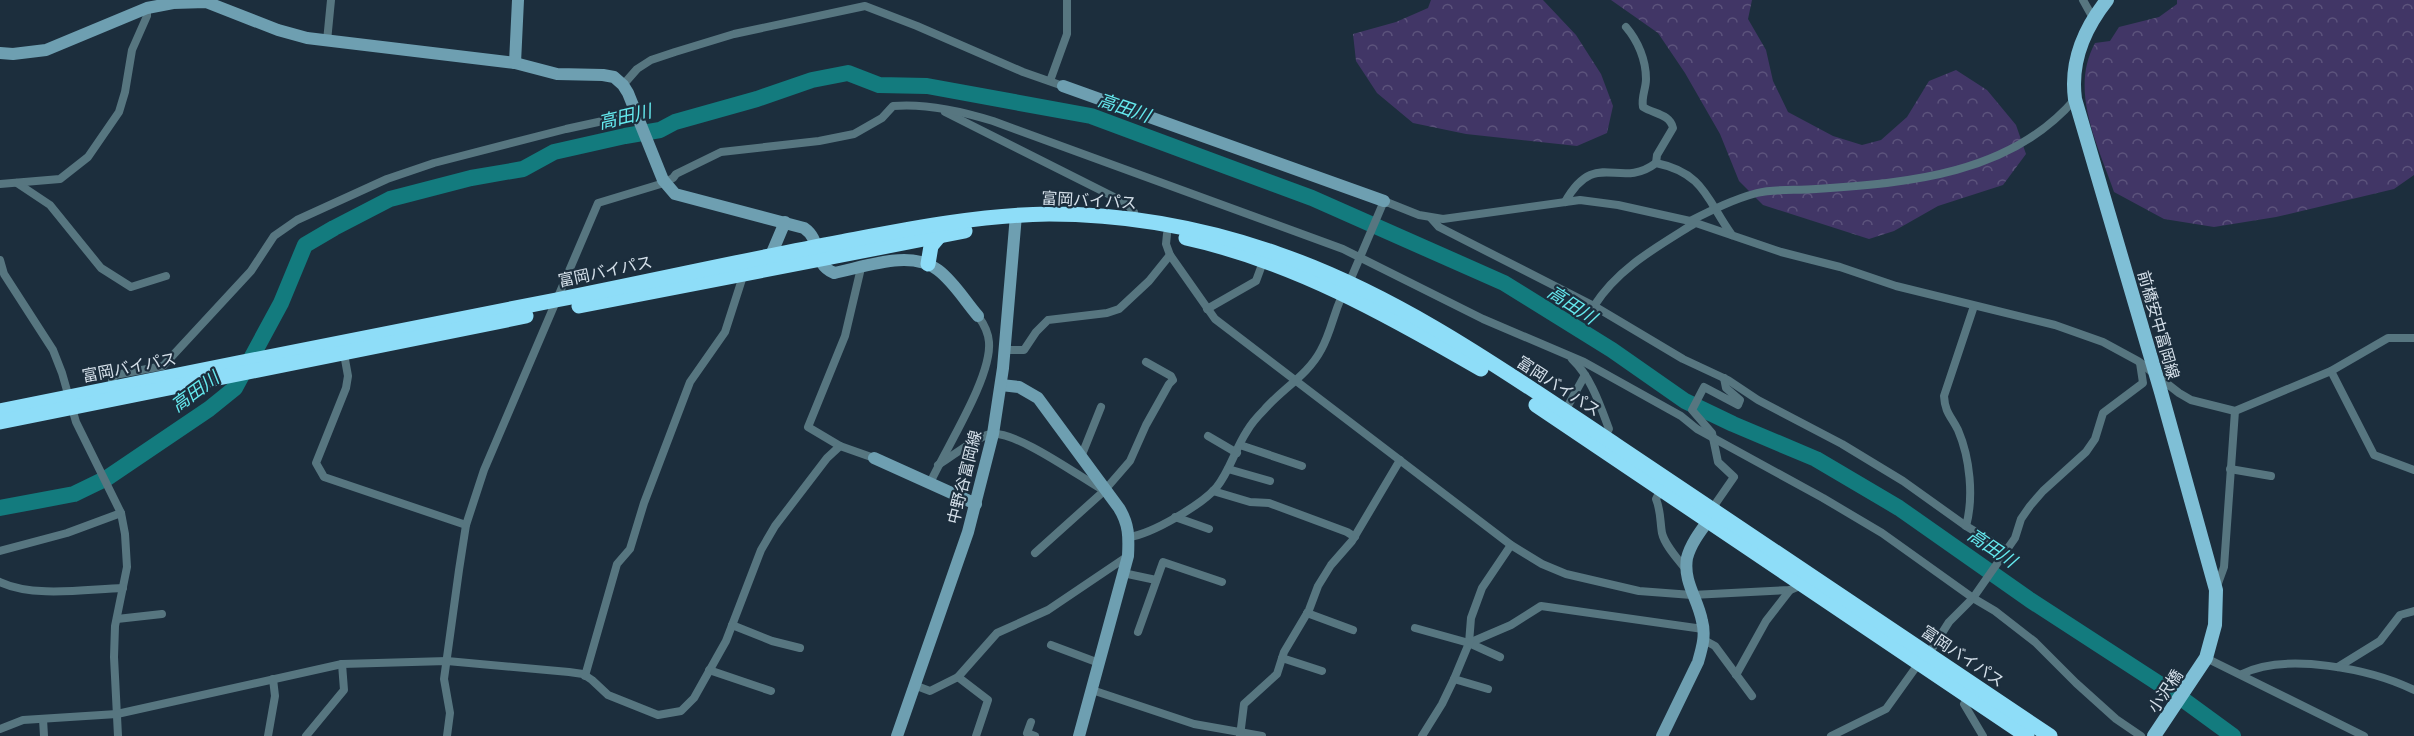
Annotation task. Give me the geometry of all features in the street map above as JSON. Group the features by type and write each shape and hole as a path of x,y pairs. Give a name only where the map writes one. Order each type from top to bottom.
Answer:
{"highway":[{"name":"富岡バイパス","path":"117,392 344,354 771,255 818,253 1053,214 1134,219 1192,229 1238,241 1291,259 1443,334 1604,437 1711,516 1924,659 1969,697 2027,736"},
{"name":"富岡バイパス","path":"0,422 291,351 744,273 940,223 1016,221 1091,225 1167,234 1212,245 1346,288 1484,371 1661,489 1711,516 1796,587 1924,659 2050,736"},
{"path":"928,264 931,246 941,234"},
{"name":"富岡バイパス","path":"0,411 71,403"}],"main road":[{"name":"前橋安中富岡線","path":"2107,0 2093,18 2074,68 2075,99 2216,590 2215,625 2204,662"},
{"name":"小沢橋","path":"2154,736 2204,662"}],"street":[{"path":"327,40 331,0"},
{"path":"515,63 518,0"},
{"path":"1050,81 1067,34 1067,0"},
{"path":"2083,0 2093,18"},
{"path":"0,53 13,54 46,50 147,8 173,3 207,1 278,30 327,40 515,63 557,74 614,77 623,85 664,182 675,194 785,222 808,231 814,237 825,269 834,273 909,259 928,264 951,283 978,316 988,334 987,365 930,483"},
{"path":"623,85 636,69 651,60 675,52 734,34 865,6 1023,72 1383,204 1431,218 1443,219 1565,202 1598,202 1693,222 1781,252 1840,267 1896,286 2055,325 2103,342 2140,363 2191,400 2235,411 2331,371 2388,338 2414,338"},
{"path":"0,184 60,179 88,157 119,112 132,50 147,16 147,8"},
{"path":"1626,27 1635,38 1644,67 1646,80 1643,107 1672,122 1673,128 1657,155 1656,163"},
{"path":"1594,306 1620,273 1716,207 1760,192 1871,184 1943,173 1980,164 2040,134 2058,119 2075,99"},
{"path":"447,736 450,713 444,679 466,525 484,470 598,203 674,178 676,174 721,152 819,141 854,134 882,118 893,106 910,105 969,114 1343,249 1483,319 1584,362 1681,416 1697,429 1882,533 1995,611 2035,642 2116,719 2140,736"},
{"path":"937,108 1126,203 1134,212 1134,219"},
{"path":"117,392 112,379 114,375 163,366 250,271 274,236 297,220 387,179 434,164 566,129 636,116"},
{"path":"1565,202 1573,188 1582,179 1597,171 1639,173 1656,163 1665,164 1692,178 1702,187 1732,235"},
{"path":"17,183 50,205 101,268 131,287 166,276"},
{"path":"1129,537 1158,529 1213,490 1228,469 1246,432 1265,408 1310,367 1321,350 1383,204"},
{"path":"1431,218 1439,227 1594,306 1683,359 1724,378 1758,400 1862,456 2006,550"},
{"name":"中野谷富岡線","path":"897,736 968,532 993,434 1001,385 1016,221"},
{"path":"771,255 785,222"},
{"path":"1167,234 1170,255 1215,318 1512,546 1542,564 1566,574 1639,591 1692,595 1796,587"},
{"path":"1004,350 1024,350 1036,332 1048,320 1107,313 1119,309 1149,281 1170,255"},
{"path":"0,260 4,274 53,350 82,437 119,509 125,534 127,567 117,619 114,657 117,736"},
{"path":"1207,309 1256,281 1263,262"},
{"path":"861,268 845,336 808,427 840,446 874,458 976,504"},
{"path":"585,676 617,564 630,549 644,503 690,382 724,333 744,273"},
{"path":"1966,526 1971,508 1972,491 1961,440 1945,409 1944,396 1974,306"},
{"path":"344,354 348,376 346,388 315,463 324,477 466,525"},
{"path":"1569,356 1585,375 1600,405 1609,429 1604,437"},
{"path":"1035,553 1104,491 1130,462 1146,425 1173,380 1171,375 1146,362"},
{"path":"1832,736 1886,709 1949,622 1973,598 2014,537 2021,519 2043,490 2086,452 2095,439 2103,413 2143,383 2140,363"},
{"path":"2331,371 2374,455 2414,470"},
{"path":"1565,411 1585,375"},
{"path":"1724,378 1726,388 1740,400 1738,405 1704,387 1692,410 1713,436 1718,462 1734,477 1691,547 1687,571 1704,634 1752,696"},
{"path":"1001,385 1019,387 1038,398 1126,518 1129,537 1128,556 1079,736"},
{"path":"1081,457 1101,407"},
{"path":"2216,590 2224,567 2235,411"},
{"path":"938,465 981,438 993,434 1016,439 1104,491"},
{"path":"1208,436 1238,449 1302,466"},
{"path":"0,729 23,720 117,714 342,664 447,661 569,672 585,676 608,695 658,715 681,711 694,698 726,641 760,550 775,526 827,458 840,446"},
{"path":"1240,734 1244,704 1277,674 1284,652 1307,613 1318,586 1355,537 1400,460"},
{"path":"1228,469 1270,481"},
{"path":"2230,469 2271,476"},
{"path":"1661,489 1656,499 1661,515 1662,533 1665,541 1687,571"},
{"path":"1213,490 1250,502 1269,503 1355,537"},
{"path":"0,551 67,533 119,509"},
{"path":"1175,517 1209,528"},
{"path":"1422,736 1442,705 1469,643 1471,618 1482,588 1512,546"},
{"path":"914,685 930,691 958,677 997,633 1048,610 1128,556"},
{"path":"1138,632 1162,562 1222,582"},
{"path":"1124,573 1156,580"},
{"path":"0,582 8,586 49,591 123,588"},
{"path":"1736,675 1766,621 1796,587"},
{"path":"1469,643 1512,625 1540,606 1704,634"},
{"path":"2338,667 2380,640 2400,615 2414,611"},
{"path":"1307,613 1353,630"},
{"path":"117,619 162,614"},
{"path":"732,625 772,641 800,648"},
{"path":"1415,628 1469,643 1500,657"},
{"path":"1662,736 1698,662 1704,634"},
{"path":"1051,645 1099,663"},
{"path":"1282,658 1322,671"},
{"path":"2204,662 2242,675 2364,736"},
{"path":"306,736 344,690 342,664"},
{"path":"2242,675 2258,667 2276,664 2338,667 2399,683 2414,690"},
{"path":"709,670 771,691"},
{"path":"958,677 988,700 976,736"},
{"path":"268,736 275,696 273,679"},
{"path":"1454,679 1488,689"},
{"path":"1092,690 1194,724 1240,734 1262,736"},
{"path":"1969,697 1964,704 1983,736"},
{"path":"43,718 44,736"},
{"path":"1031,722 1027,733 1035,736"}],"green space":[{"path":"1431,0 1543,0 1576,35 1601,74 1613,106 1607,133 1577,146 1466,134 1413,123 1377,93 1356,61 1353,34 1396,22 1428,8"},
{"path":"1611,0 1752,0 1748,19 1766,50 1773,81 1788,112 1833,136 1862,145 1881,140 1907,117 1929,81 1956,70 1987,90 2016,125 2026,154 2003,185 1938,206 1894,231 1869,239 1763,205 1739,181 1720,134 1685,73 1658,33"},
{"path":"2177,0 2414,0 2414,175 2394,189 2276,217 2214,227 2164,219 2114,192 2094,137 2085,99 2088,61 2095,43 2110,41 2119,27 2159,17 2177,4"}],"waterway":[{"name":"高田川","path":"0,508 74,494 107,478 209,409 235,388 281,303 305,245 390,199 471,178 523,169 554,152 660,130 675,122 757,99 812,80 848,73 879,85 927,86 1091,116 1312,198 1504,283 1612,350 1685,401 1816,459 1899,508 2030,600 2181,698 2233,736"}]}
